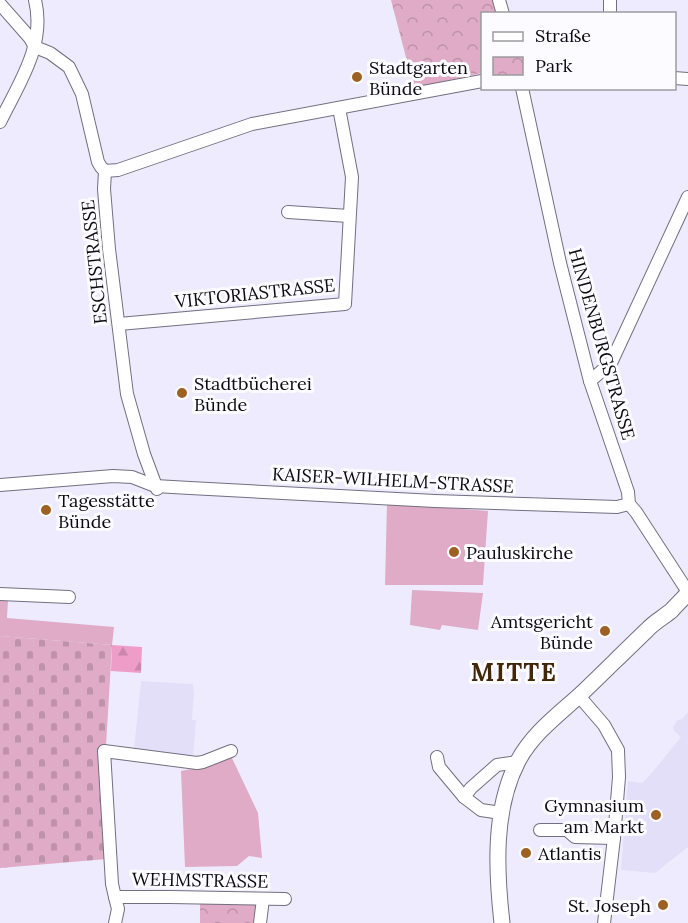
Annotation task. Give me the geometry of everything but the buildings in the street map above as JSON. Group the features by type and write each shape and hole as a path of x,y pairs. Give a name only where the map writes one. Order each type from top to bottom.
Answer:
{"street":[{"path":"0,122 35,47 38,12 35,0"},
{"path":"0,4 30,38 35,47"},
{"name":"ESCHSTRASSE","path":"35,47 50,53 69,67 82,94 98,162 105,171 104,189 109,249 127,394 130,410 157,490"},
{"path":"105,171 118,170 252,124 481,81"},
{"name":"HINDENBURGSTRASSE","path":"522,90 560,263 590,381 628,492 629,504 688,593"},
{"name":"VIKTORIASTRASSE","path":"119,324 345,304 352,177 339,108"},
{"path":"590,381 611,363 688,198"},
{"path":"288,212 349,216"},
{"name":"KAISER-WILHELM-STRASSE","path":"0,486 113,476 132,477 157,490 617,507 629,504"},
{"path":"502,923 498,876 501,813 507,787 518,762 529,744 544,727 688,593"},
{"path":"0,594 69,597"},
{"path":"579,696 604,725 618,750 614,838 604,923"},
{"name":"WEHMSTRASSE","path":"115,923 117,909 112,873 104,751 197,764 231,751"},
{"path":"437,757 439,767 464,797 482,810 501,813"},
{"path":"464,797 496,765 518,762"},
{"path":"540,830 567,830 575,837 614,838"},
{"name":"WEHMSTRASSE","path":"115,897 285,899"},
{"path":"261,923 263,899"}],"shaded area":[{"path":"141,681 193,684 192,720 196,720 193,758 134,749"},
{"name":"Gymnasium am Markt","path":"688,712 688,847 655,873 621,870 628,781 642,783 651,774 681,737 673,727"}],"green space":[{"path":"391,0 492,0 496,12 481,12 481,73 414,88"},
{"path":"387,503 488,511 483,585 385,585"},
{"path":"412,590 483,593 478,630 442,625 440,630 410,625"},
{"path":"0,600 8,600 7,618 114,627 112,645 0,636"},
{"path":"0,636 112,645 106,746 99,747 107,859 0,868"},
{"path":"112,645 142,647 141,673 111,671"},
{"path":"231,756 258,813 262,858 249,856 237,866 185,867 181,771 213,765"},
{"path":"200,900 257,900 259,923 200,923"}],"place":[{"name":"Stadtgarten Bünde","path":"357,77"},
{"name":"Stadtbücherei Bünde","path":"182,393"},
{"name":"Tagesstätte Bünde","path":"46,510"},
{"name":"Pauluskirche","path":"454,552"},
{"name":"Amtsgericht Bünde","path":"605,631"},
{"name":"Gymnasium am Markt","path":"656,815"},
{"name":"Atlantis","path":"526,853"},
{"name":"St. Joseph","path":"663,905"}],"district":[{"name":"MITTE","path":"514,672"}]}
